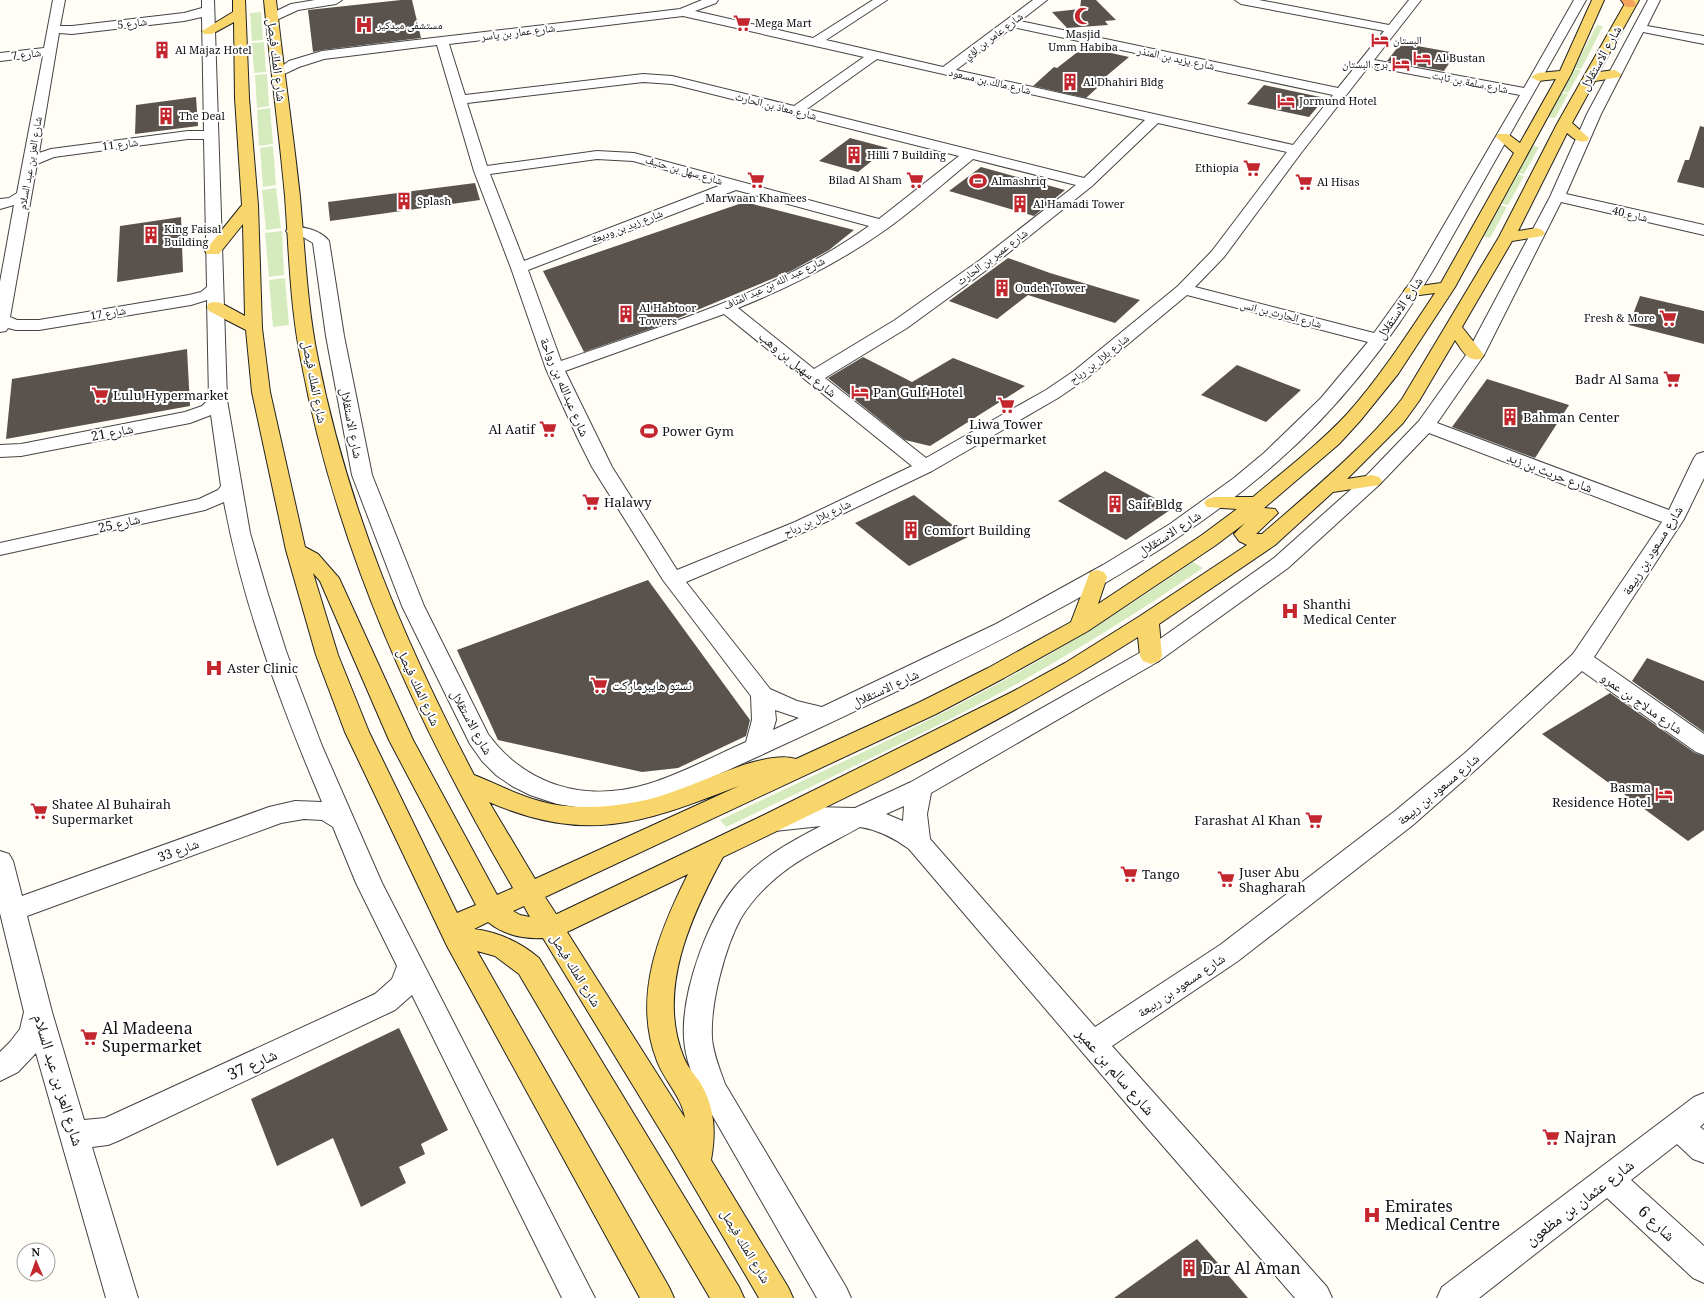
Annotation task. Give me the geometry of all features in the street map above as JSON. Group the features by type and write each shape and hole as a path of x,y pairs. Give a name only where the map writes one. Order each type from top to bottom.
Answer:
{"main road":[{"name":"شارع الملك فيصل","path":"270,0 272,18 286,50 280,72 294,231 306,341 330,448 357,542 391,628 418,689 465,781 549,927 696,1160 777,1298"},
{"name":"شارع الاستقلال","path":"453,932 491,909 928,708 1080,626 1209,540 1258,503 1332,440 1373,396 1447,287 1565,74 1598,0"},
{"name":"شارع الاستقلال","path":"491,909 501,919 515,926 532,929 549,927 563,923 595,908 773,822 1020,698 1073,668 1148,621 1268,540 1327,486 1396,419 1410,401 1507,237 1564,124 1630,1"},
{"path":"208,14 239,7 242,98 250,205 254,328 264,410 296,550 327,655 357,732 453,932 658,1298"},
{"path":"1533,85 1565,74"},
{"path":"1589,78 1615,74"},
{"path":"1564,124 1582,138"},
{"path":"1503,137 1522,152"},
{"path":"214,251 250,205"},
{"path":"1507,237 1537,233"},
{"path":"1469,247 1476,244 1485,248 1478,266 1480,271 1485,276"},
{"path":"1412,291 1447,287"},
{"path":"215,299 254,328"},
{"path":"1454,328 1475,355"},
{"path":"1268,540 1249,540 1244,534 1289,496 1289,490 1284,480"},
{"path":"1327,486 1372,481"},
{"path":"1214,503 1258,503"},
{"path":"296,550 311,559 329,578 401,740 491,909"},
{"path":"1080,626 1097,577"},
{"path":"1148,621 1151,656"},
{"path":"465,781 541,810 563,815 592,817 621,815 650,809 758,770 772,767 803,766"},
{"path":"696,1160 700,1140 700,1120 695,1101 671,1061 662,1033 660,1004 663,976 679,923 700,874 714,851"},
{"path":"453,932 499,945 511,951 529,966 728,1298"}],"street":[{"name":"شارع العز بن عبد السلام","path":"1,323 59,0"},
{"path":"272,18 295,7 336,0"},
{"name":"شارع عمار بن ياسر","path":"280,72 298,62 322,55 683,12 712,0"},
{"path":"815,42 881,0"},
{"name":"شارع عامر بن لؤي","path":"946,71 1041,0"},
{"path":"1242,0 1391,29"},
{"name":"شارع بلال بن رباح","path":"673,580 802,526 925,467 1052,394 1104,356 1184,289 1218,254 1296,150 1415,0"},
{"name":"شارع الاستقلال","path":"294,231 315,236 321,241 335,336 362,475 393,558 413,606 468,721 488,755 503,770 523,782 546,791 571,797 618,799 641,795 663,788 756,747 951,657 1140,552 1214,503 1293,435 1326,403 1378,339 1412,291 1503,137 1580,0"},
{"name":"شارع الاستقلال","path":"835,1298 713,1090 704,1066 698,1038 700,1009 712,954 721,931 733,909 749,888 768,870 790,854 858,817 920,788 1151,656 1281,563 1372,481 1426,425 1475,355 1557,197 1582,138 1654,0"},
{"name":"شارع مالك بن مسعود","path":"683,12 1296,150"},
{"name":"شارع 5","path":"54,29 86,29 208,14"},
{"path":"208,14 218,400 231,486 240,533 275,651 310,746 369,882 579,1298"},
{"name":"شارع يزيد بن المنذر","path":"1010,23 1342,93"},
{"path":"1639,28 1704,40"},
{"name":"شارع عبدالله بن رواحة","path":"442,41 481,170 519,268 555,369 591,446 673,580 762,695 791,708 824,716"},
{"name":"شارع 7","path":"0,57 42,52 51,49"},
{"name":"شارع عمار بن ياسر","path":"286,50 322,55"},
{"path":"796,111 875,55"},
{"name":"شارع سلمة بن ثابت","path":"1366,62 1533,85"},
{"name":"شارع معاذ بن الحارث","path":"460,100 643,78 678,81 1087,183"},
{"name":"شارع عمير بن الحارث","path":"814,377 902,324 986,263 1087,183 1156,118"},
{"name":"شارع 11","path":"31,161 50,153 188,135 212,135"},
{"name":"شارع عبد الله بن عبد المناف","path":"555,369 726,307 823,261 882,225 970,154"},
{"name":"شارع سهل بن حنيف","path":"481,170 585,156 634,156 882,225"},
{"name":"شارع زيد بن وديعة","path":"519,268 735,185"},
{"path":"0,204 14,201 24,195"},
{"name":"شارع 40","path":"1557,197 1704,230"},
{"name":"شارع الحارث بن انس","path":"1184,289 1378,339"},
{"name":"شارع 17","path":"1,323 16,325 39,324 191,300 207,295 215,299"},
{"name":"شارع سهيل بن وهب","path":"726,307 925,467"},
{"name":"شارع 21","path":"0,450 21,450 190,417 208,410 218,400"},
{"name":"شارع حريث بن زيد","path":"1426,425 1674,520"},
{"name":"شارع مسعود بن ربيعة","path":"1093,1044 1229,953 1404,818 1473,759 1581,659 1674,520 1704,458"},
{"name":"شارع 25","path":"0,549 205,504 225,494 231,486"},
{"name":"شارع مدلاج بن عمرو","path":"1581,659 1704,746"},
{"path":"756,747 764,720 762,695"},
{"path":"918,842 915,814 920,788"},
{"name":"شارع 33","path":"14,910 278,814 309,810 323,811 335,815 343,822"},
{"name":"شارع سالم بن عمير","path":"773,822 816,816 858,817 876,820 892,825 907,833 918,842 1316,1298"},
{"name":"شارع العز بن عبد السلام","path":"0,861 14,910 38,1012 122,1298"},
{"name":"شارع 37","path":"74,1131 86,1134 108,1131 385,1002 396,995 404,986 409,976 411,966"},
{"path":"0,1068 20,1052 30,1039 36,1025 38,1012"},
{"name":"شارع عثمان بن مظعون","path":"1453,1298 1679,1127 1704,1106"},
{"path":"1679,1127 1704,1149"},
{"name":"شارع 6","path":"1609,1180 1704,1267"}],"green space":[{"path":"261,12 263,40 252,41 250,13"},
{"path":"1597,25 1603,26 1581,69 1574,68"},
{"path":"264,42 266,72 254,73 252,43"},
{"path":"1573,69 1581,70 1568,93 1561,91"},
{"path":"267,74 269,106 257,108 255,75"},
{"path":"1560,93 1568,94 1555,118 1547,117"},
{"path":"270,108 273,144 259,146 257,110"},
{"path":"1531,145 1539,147 1524,174 1516,173"},
{"path":"273,146 276,185 263,187 260,148"},
{"path":"1515,174 1524,176 1508,205 1499,203"},
{"path":"276,188 281,228 266,230 262,190"},
{"path":"1498,205 1507,207 1490,238 1481,236"},
{"path":"282,231 284,275 269,277 265,233"},
{"path":"285,278 289,325 273,327 269,280"},
{"path":"1193,562 1203,568 1103,633 1000,693 898,745 726,827 720,820 891,739 992,687 1044,658 1094,627"}],"building":[{"name":"مستشفى ميدكير","path":"412,0 421,38 313,52 308,10"},
{"name":"Masjid Umm Habiba","path":"1081,0 1096,0 1116,20 1105,21 1108,25 1067,28 1052,12 1080,9"},
{"name":"Al Bustan","path":"1401,43 1456,53 1444,71 1387,61"},
{"path":"1084,47 1129,57 1104,78 1107,79 1086,98 1033,86 1054,67 1057,68"},
{"name":"Jormund Hotel","path":"1264,85 1325,98 1309,117 1247,104"},
{"name":"The Deal","path":"196,97 198,126 135,134 136,105"},
{"path":"1700,126 1704,127 1704,188 1677,182 1685,160 1689,160"},
{"name":"Hilli 7 Building","path":"850,138 888,148 858,172 819,161"},
{"name":"Al Hamadi Tower","path":"981,167 1065,190 1034,216 949,191"},
{"name":"Splash","path":"475,183 480,200 330,221 328,202"},
{"name":"Al Habtoor Towers","path":"745,202 854,230 829,250 791,271 659,326 584,352 543,271"},
{"path":"181,217 183,272 117,282 120,226"},
{"path":"1008,258 1050,273 1140,300 1115,323 1028,295 997,319 949,301"},
{"name":"Fresh & More","path":"1640,296 1704,311 1704,344 1629,325"},
{"name":"Lulu Hypermarket","path":"187,349 190,406 6,439 12,379"},
{"path":"863,357 912,382 953,358 1025,386 930,446 905,440 828,378"},
{"path":"1237,365 1301,390 1266,422 1201,395"},
{"name":"Bahman Center","path":"1487,379 1569,405 1535,458 1452,427"},
{"name":"Saif Bldg","path":"1105,471 1173,508 1126,540 1058,501"},
{"name":"Comfort Building","path":"914,495 968,537 909,566 855,523"},
{"name":"نستو هايبرماركت","path":"648,580 750,720 746,736 678,768 642,772 498,740 457,650"},
{"path":"1647,658 1704,681 1704,732 1632,681"},
{"name":"Basma Residence Hotel","path":"1610,693 1695,753 1704,756 1704,830 1688,841 1542,734"},
{"path":"399,1028 448,1130 421,1144 425,1154 399,1167 406,1183 361,1207 333,1138 277,1166 251,1099"},
{"name":"Dar Al Aman","path":"1197,1239 1248,1298 1114,1298"}],"place":[{"name":"Masjid Umm Habiba","path":"1083,16"},
{"name":"Mega Mart","path":"742,23"},
{"name":"مستشفى ميدكير","path":"364,25"},
{"name":"البستان","path":"1380,40"},
{"name":"Al Majaz Hotel","path":"162,50"},
{"name":"Al Bustan","path":"1422,58"},
{"name":"برج البستان","path":"1401,64"},
{"name":"Al Dhahiri Bldg","path":"1070,82"},
{"name":"Jormund Hotel","path":"1286,101"},
{"name":"The Deal","path":"166,116"},
{"name":"Hilli 7 Building","path":"854,155"},
{"name":"Ethiopia","path":"1252,168"},
{"name":"Marwaan Khamees","path":"756,180"},
{"name":"Bilad Al Sham","path":"915,180"},
{"name":"Almashriq","path":"978,181"},
{"name":"Al Hisas","path":"1304,182"},
{"name":"Splash","path":"404,201"},
{"name":"Al Hamadi Tower","path":"1020,204"},
{"name":"King Faisal Building","path":"151,235"},
{"name":"Oudeh Tower","path":"1002,288"},
{"name":"Al Habtoor Towers","path":"626,314"},
{"name":"Fresh & More","path":"1668,318"},
{"name":"Badr Al Sama","path":"1672,379"},
{"name":"Pan Gulf Hotel","path":"860,392"},
{"name":"Lulu Hypermarket","path":"100,395"},
{"name":"Liwa Tower Supermarket","path":"1006,405"},
{"name":"Bahman Center","path":"1510,417"},
{"name":"Al Aatif","path":"548,429"},
{"name":"Power Gym","path":"649,431"},
{"name":"Halawy","path":"591,502"},
{"name":"Saif Bldg","path":"1115,504"},
{"name":"Comfort Building","path":"911,530"},
{"name":"Shanthi Medical Center","path":"1290,611"},
{"name":"Aster Clinic","path":"214,668"},
{"name":"نستو هايبرماركت","path":"599,685"},
{"name":"Basma Residence Hotel","path":"1664,794"},
{"name":"Shatee Al Buhairah Supermarket","path":"39,811"},
{"name":"Farashat Al Khan","path":"1314,820"},
{"name":"Tango","path":"1129,874"},
{"name":"Juser Abu Shagharah","path":"1226,879"},
{"name":"Al Madeena Supermarket","path":"89,1037"},
{"name":"Najran","path":"1551,1137"},
{"name":"Emirates Medical Centre","path":"1372,1215"},
{"name":"Dar Al Aman","path":"1189,1268"}]}
